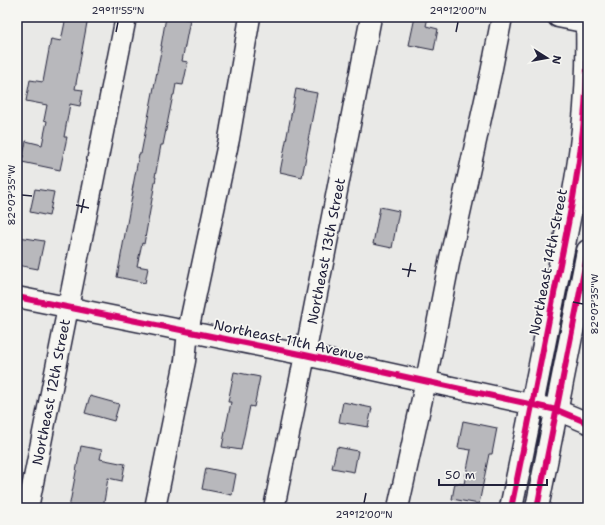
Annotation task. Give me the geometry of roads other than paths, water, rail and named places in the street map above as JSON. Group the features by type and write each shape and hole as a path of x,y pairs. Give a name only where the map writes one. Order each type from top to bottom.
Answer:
{"main road":[{"name":"Northeast 14th Street","path":"511,508 570,212 578,162 585,99 587,21"},
{"path":"537,508 556,410 585,284 588,251"}],"street":[{"name":"Northeast 12th Street","path":"28,508 126,17"},
{"path":"154,508 185,361 188,331 229,139 250,17"},
{"name":"Northeast 13th Street","path":"274,508 372,17"},
{"path":"398,508 502,17"},
{"path":"558,17 587,21"},
{"name":"Northeast 11th Avenue","path":"17,297 305,355 532,404 556,410 588,423"}]}
